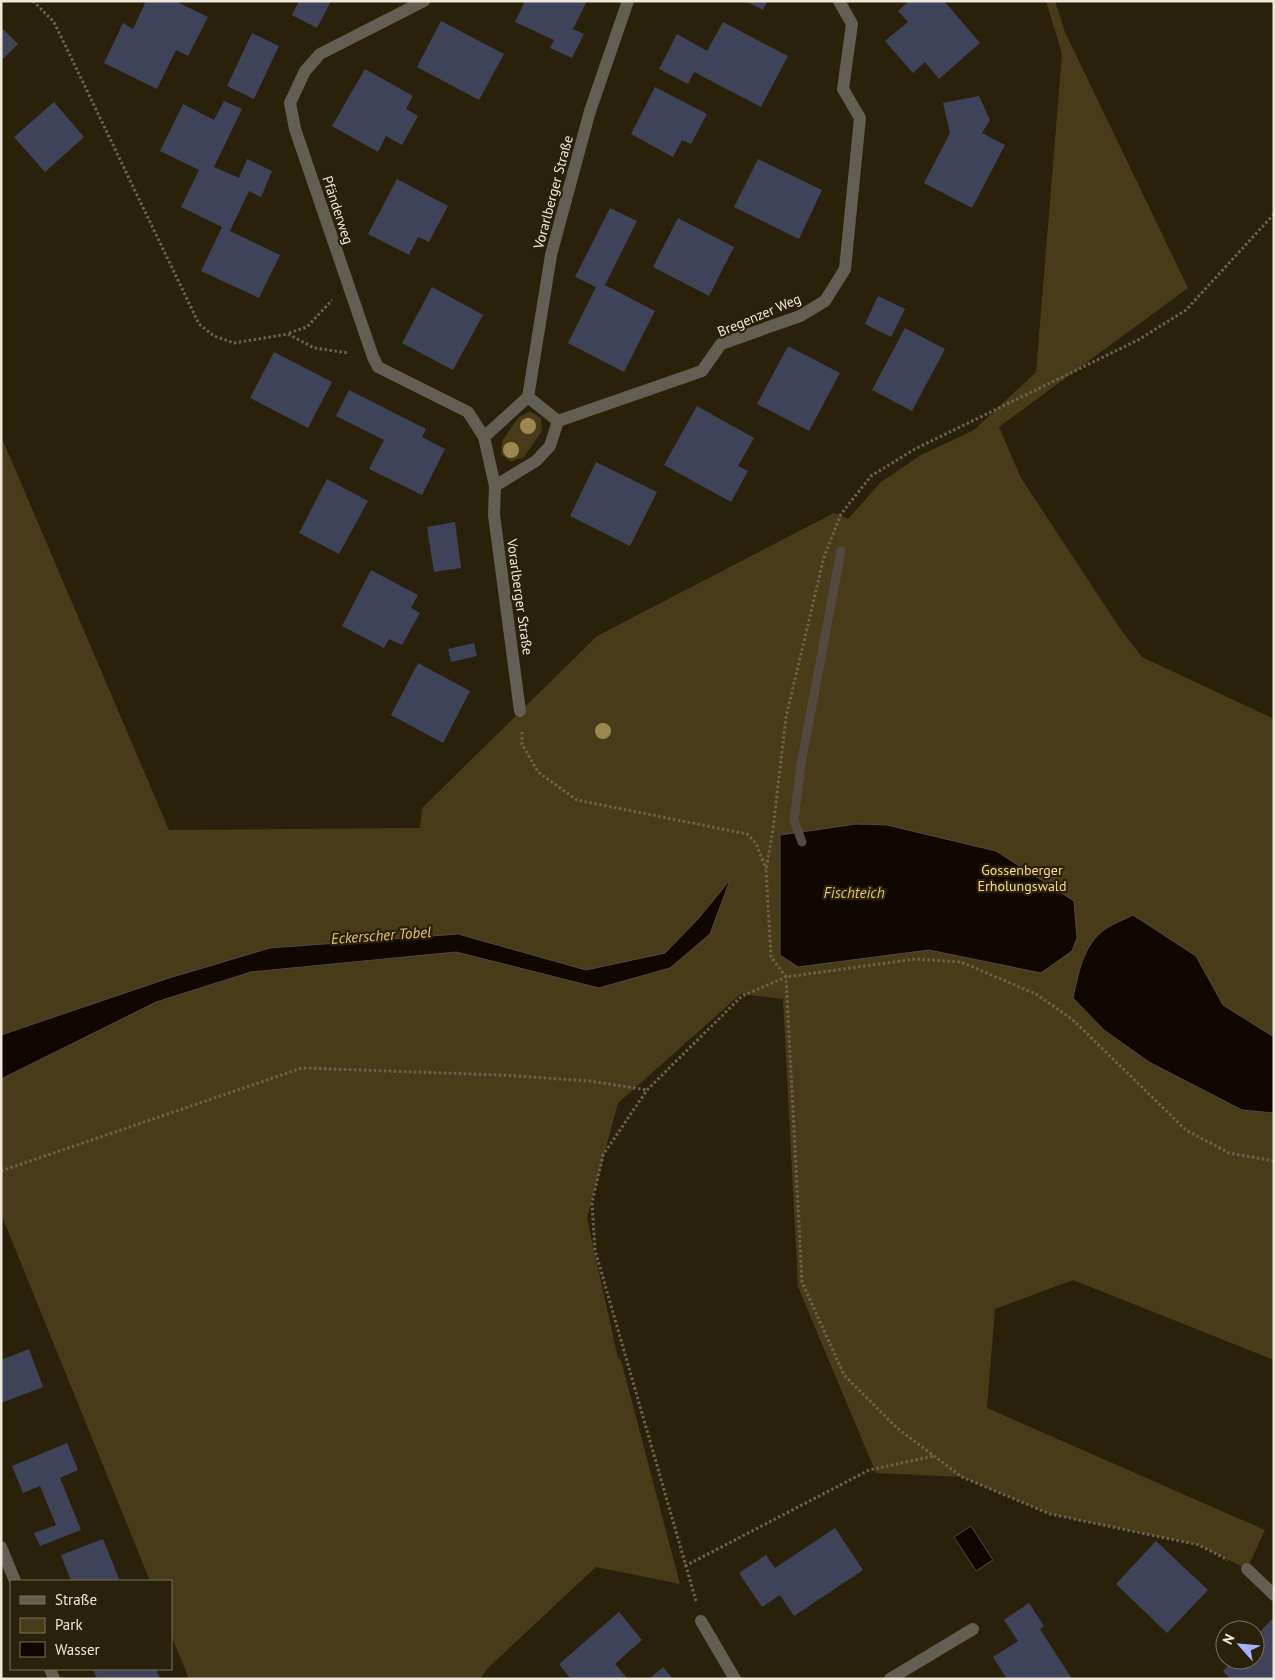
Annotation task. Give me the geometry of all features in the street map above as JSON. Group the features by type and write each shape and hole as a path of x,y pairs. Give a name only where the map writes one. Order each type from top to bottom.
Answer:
{"street":[{"name":"Pfänderweg","path":"424,1 320,54 305,71 290,103 295,129 346,284 378,367 468,412 484,437"},
{"name":"Vorarlberger Straße","path":"528,396 552,255 590,111 628,1"},
{"name":"Bregenzer Weg","path":"558,421 702,371 721,344 800,316 825,301 845,269 860,118 843,89 852,24 839,1"},
{"path":"484,437 528,396 558,421 550,446 536,461 494,486"},
{"name":"Vorarlberger Straße","path":"484,437 494,486 494,515 520,711"},
{"path":"1,1547 15,1580"},
{"path":"1246,1569 1274,1595"},
{"path":"701,1621 735,1679"},
{"path":"890,1679 973,1629"}],"path":[{"path":"33,1 54,22 200,324 214,336 234,343 288,334 307,327 346,284"},
{"path":"1246,1569 1199,1545 1050,1514 962,1477 897,1428 844,1376 802,1282 786,976 771,957 766,870 773,829 786,717 824,557 840,514 871,476 915,449 1138,340 1186,310 1274,214"},
{"path":"288,334 314,348 373,357"},
{"path":"520,711 522,744 538,772 577,800 747,834 756,843 766,870"},
{"path":"701,1621 595,1250 592,1203 603,1155 646,1090 742,996 786,976 915,959 961,962 1036,994 1072,1019 1186,1130 1229,1153 1274,1161"},
{"path":"1,1171 302,1068 501,1075 590,1081 646,1090"},
{"path":"686,1566 869,1470 934,1456"}],"green space":[{"name":"Gossenberger Erholungswald","path":"1046,1 1055,1 1065,32 1188,288 999,427 1021,478 1119,627 1142,657 1274,719 1274,1360 1073,1280 995,1309 987,1408 1265,1530 1247,1569 1199,1545 1050,1514 962,1477 876,1473 798,1287 783,999 741,994 618,1103 587,1218 618,1358 621,1360 680,1584 596,1567 488,1668 480,1679 189,1679 172,1637 172,1580 150,1580 1,1214 1,436 169,830 420,828 422,808 597,636 834,513 848,519 881,482 921,455 974,430 1036,372 1062,54"},
{"path":"530,411 541,418 542,431 524,457 511,462 501,454 502,441 519,417"}],"water":[{"name":"Fischteich","path":"856,824 887,825 996,851 1074,901 1077,938 1072,951 1041,973 929,950 798,967 780,955 780,835"},
{"path":"730,880 710,934 670,968 599,988 456,952 251,972 156,1002 1,1079 1,1035 169,978 270,948 458,934 586,970 665,953 698,919"},
{"path":"1133,915 1196,956 1223,1005 1274,1037 1274,1113 1242,1110 1149,1062 1104,1030 1073,998 1084,957 1089,947 1103,931"},
{"path":"971,1526 993,1560 976,1571 954,1537"}],"building":[{"path":"146,1 175,1 208,17 188,56 176,50 157,89 104,63 123,23 133,29"},
{"path":"299,1 331,1 317,28 292,15"},
{"path":"525,1 587,1 573,29 584,34 572,58 550,48 554,40 515,22"},
{"path":"745,1 767,1 763,10"},
{"path":"909,1 944,1 980,43 939,79 925,62 913,73 885,41 908,22 898,11"},
{"path":"441,21 504,54 479,100 417,67"},
{"path":"723,22 788,56 761,107 694,72 688,84 659,69 677,34 707,51"},
{"path":"1,27 18,44 1,61"},
{"path":"252,33 279,46 254,99 227,86"},
{"path":"365,69 413,96 406,109 418,116 402,145 386,136 378,152 332,126"},
{"path":"655,87 707,114 691,144 682,140 673,157 631,134"},
{"path":"979,96 990,120 982,133 1005,145 972,208 924,183 950,133 943,103"},
{"path":"224,101 242,109 214,167 239,178 247,159 272,171 261,197 249,191 230,231 280,255 259,298 201,271 222,227 181,207 199,170 160,151 183,104 214,120"},
{"path":"54,102 84,137 45,172 14,137"},
{"path":"758,159 822,190 799,239 734,207"},
{"path":"397,179 448,206 429,242 418,237 409,255 368,234"},
{"path":"610,208 637,221 605,285 655,311 624,372 568,343 596,287 575,277"},
{"path":"678,218 734,247 709,296 653,267"},
{"path":"432,287 483,315 453,370 402,343"},
{"path":"878,296 905,309 891,337 865,324"},
{"path":"905,328 945,349 912,411 872,390"},
{"path":"788,346 840,373 809,431 757,404"},
{"path":"274,352 332,382 308,428 250,398"},
{"path":"349,390 426,429 422,437 445,449 422,495 369,469 384,440 336,416"},
{"path":"697,406 754,438 738,466 748,471 731,502 664,465"},
{"path":"596,462 657,492 630,546 570,516"},
{"path":"327,479 368,501 339,554 299,533"},
{"path":"455,522 461,568 434,572 427,527"},
{"path":"371,570 418,595 411,608 420,613 402,645 389,639 384,648 342,626"},
{"path":"474,643 477,656 451,662 448,649"},
{"path":"418,663 470,691 443,743 391,715"},
{"path":"29,1349 43,1387 1,1403 1,1360"},
{"path":"67,1443 78,1470 60,1478 81,1530 40,1546 34,1533 56,1525 40,1486 23,1493 12,1466"},
{"path":"835,1528 863,1570 794,1616 780,1595 762,1607 739,1573 766,1555 775,1568"},
{"path":"103,1539 120,1580 71,1580 61,1555"},
{"path":"1156,1541 1208,1590 1167,1633 1116,1584"},
{"path":"1029,1603 1044,1626 1040,1629 1072,1679 1007,1679 993,1657 1018,1641 1004,1620"},
{"path":"619,1612 642,1640 615,1664 628,1679 571,1679 559,1664"},
{"path":"1274,1617 1274,1679 1230,1679 1224,1670 1265,1670 1265,1626"},
{"path":"663,1667 673,1679 649,1679"},
{"path":"93,1670 156,1670 160,1679 97,1679"}],"waterway":[{"path":"802,842 794,820 801,764 841,551"}],"water label":[{"name":"Eckerscher Tobel","path":"381,935"}]}
